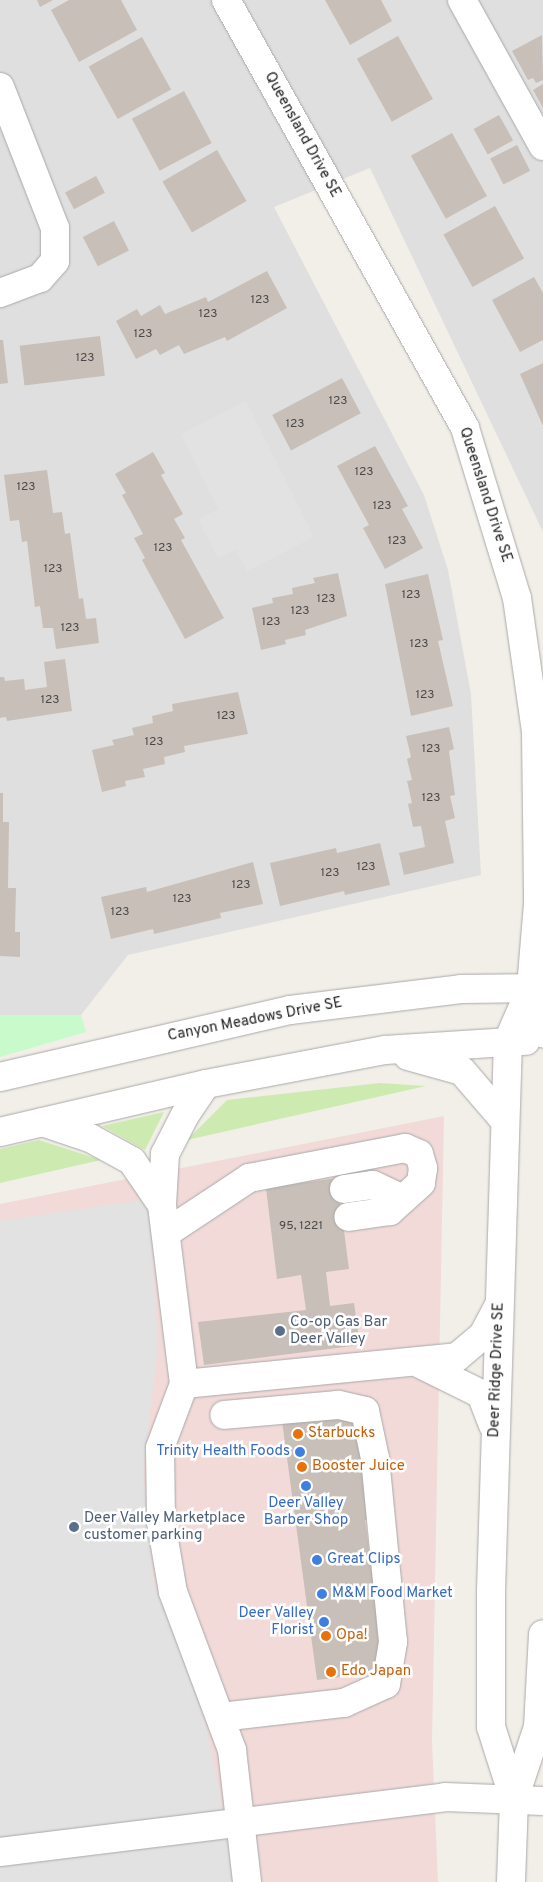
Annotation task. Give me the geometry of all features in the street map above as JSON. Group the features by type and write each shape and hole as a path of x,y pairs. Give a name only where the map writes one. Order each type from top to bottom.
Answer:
{"street":[{"name":"Queensland Drive SE","path":"226,0 465,428 517,598 536,732 540,906 537,988"},
{"path":"462,0 543,146"},
{"path":"0,87 55,228 55,261 40,278 0,293"},
{"path":"537,988 543,1033"},
{"name":"Deer Ridge Drive SE","path":"514,1799 491,1728 499,1306 508,1042 537,988"},
{"name":"Canyon Meadows Drive SE","path":"0,1078 290,1010 461,989 537,988"},
{"path":"0,1132 206,1084 385,1050 508,1042 543,1042"},
{"path":"385,1050 438,1062 462,1071 505,1121"},
{"path":"206,1084 185,1116 166,1154 162,1205 184,1384 160,1448 161,1522 172,1592 232,1750 247,1882"},
{"path":"42,1122 90,1138 132,1162 162,1205"},
{"path":"166,1233 249,1178 405,1148 420,1154 423,1168 421,1183 401,1198 390,1210 348,1217"},
{"path":"344,1189 373,1185 401,1198"},
{"path":"184,1384 381,1363 418,1363 457,1357 483,1335 499,1306"},
{"path":"418,1363 481,1394 496,1432"},
{"path":"221,1717 344,1703 386,1684 393,1642 375,1458 365,1411 338,1405 224,1415"},
{"name":"Deer Ridge Drive SE","path":"511,1882 514,1799 538,1727 543,1634"},
{"path":"0,1852 445,1797 543,1800"}],"shaded area":[{"path":"0,0 543,0 543,532 370,168 274,207 424,495 448,570 471,694 481,875 128,955 81,1015 0,1015"},
{"path":"246,401 314,537 247,571 236,550 218,558 198,519 218,509 181,434"},
{"path":"444,1116 432,1742 438,1882 0,1882 0,1204"},
{"name":"Deer Valley Marketplace customer parking","path":"149,1199 158,1344 143,1472 153,1581 199,1693 238,1882 0,1882 0,1221"}],"green space":[{"path":"0,1015 81,1015 86,1032 0,1057"},
{"path":"380,1083 426,1086 187,1140 227,1100"},
{"path":"164,1112 145,1150 102,1126"},
{"path":"39,1140 101,1160 0,1183 0,1149"}],"building":[{"path":"37,0 53,0 40,7"},
{"path":"69,0 121,0 137,30 79,62 51,10"},
{"path":"325,0 381,0 392,21 350,45"},
{"path":"542,35 543,80 536,83 533,78 528,80 512,51"},
{"path":"398,36 433,99 392,122 357,59"},
{"path":"142,37 171,89 118,119 89,67"},
{"path":"543,84 543,108 533,90"},
{"path":"184,91 212,143 160,171 132,119"},
{"path":"499,115 513,140 488,154 474,129"},
{"path":"452,133 487,196 446,219 411,156"},
{"path":"517,145 530,171 503,184 490,159"},
{"path":"217,150 246,201 192,233 162,182"},
{"path":"96,176 105,193 74,209 65,192"},
{"path":"495,206 524,258 472,287 443,235"},
{"path":"114,221 129,250 98,266 83,237"},
{"path":"267,271 287,308 227,341 225,337 184,354 179,345 160,355 156,349 136,359 116,321 137,309 141,316 160,305 165,314 206,297 208,302"},
{"path":"534,277 543,293 543,340 520,352 492,300"},
{"path":"100,336 105,376 24,386 20,346"},
{"path":"0,340 3,340 8,383 0,384"},
{"path":"543,363 543,426 520,374"},
{"path":"342,378 361,413 291,450 272,415"},
{"path":"375,446 408,506 402,509 423,548 385,569 363,528 369,525 337,466"},
{"path":"153,452 165,473 161,475 183,514 174,519 185,538 181,540 224,618 185,639 142,560 145,558 134,538 143,534 122,495 126,493 115,474"},
{"path":"47,470 53,513 62,512 65,534 70,533 79,599 83,598 86,619 96,618 99,643 56,649 53,628 43,628 40,606 35,607 27,541 22,542 19,520 10,521 4,475"},
{"path":"338,573 347,616 305,630 306,635 285,640 286,644 261,650 252,608 273,603 272,598 293,594 292,588 315,583 313,578"},
{"path":"428,574 443,640 438,641 453,706 411,716 385,584"},
{"path":"65,659 72,711 7,721 6,717 0,718 0,677 4,677 5,681 24,679 25,690 47,687 44,662"},
{"path":"238,692 248,734 184,746 185,752 164,757 165,764 143,769 145,777 125,781 126,786 102,792 92,750 114,745 112,740 134,735 132,728 153,723 152,716 173,711 172,704"},
{"path":"449,727 454,749 449,751 455,795 450,796 455,818 445,821 454,863 404,875 399,853 425,847 421,826 413,827 408,804 412,803 407,781 412,780 407,759 411,757 406,736"},
{"path":"0,793 3,793 3,822 9,822 8,888 16,888 15,932 20,932 20,957 0,956"},
{"path":"380,843 390,885 345,895 344,891 280,906 270,863 336,848 337,853"},
{"path":"253,862 263,904 220,913 221,918 154,934 153,929 111,939 101,897 146,887 147,892"},
{"path":"337,1178 349,1269 326,1272 330,1306 354,1303 360,1345 204,1365 198,1322 306,1310 301,1275 277,1279 266,1188"},
{"path":"349,1413 366,1425 378,1519 365,1520 383,1658 372,1673 317,1680 282,1421"}],"place":[{"name":"Co-op Gas Bar Deer Valley","path":"280,1331"},
{"name":"Starbucks","path":"298,1434"},
{"name":"Trinity Health Foods","path":"300,1452"},
{"name":"Booster Juice","path":"302,1467"},
{"name":"Deer Valley Barber Shop","path":"306,1486"},
{"name":"Deer Valley Marketplace customer parking","path":"74,1527"},
{"name":"Great Clips","path":"317,1560"},
{"name":"M&M Food Market","path":"322,1594"},
{"name":"Deer Valley Florist","path":"324,1622"},
{"name":"Opa!","path":"326,1636"},
{"name":"Edo Japan","path":"331,1672"}]}
